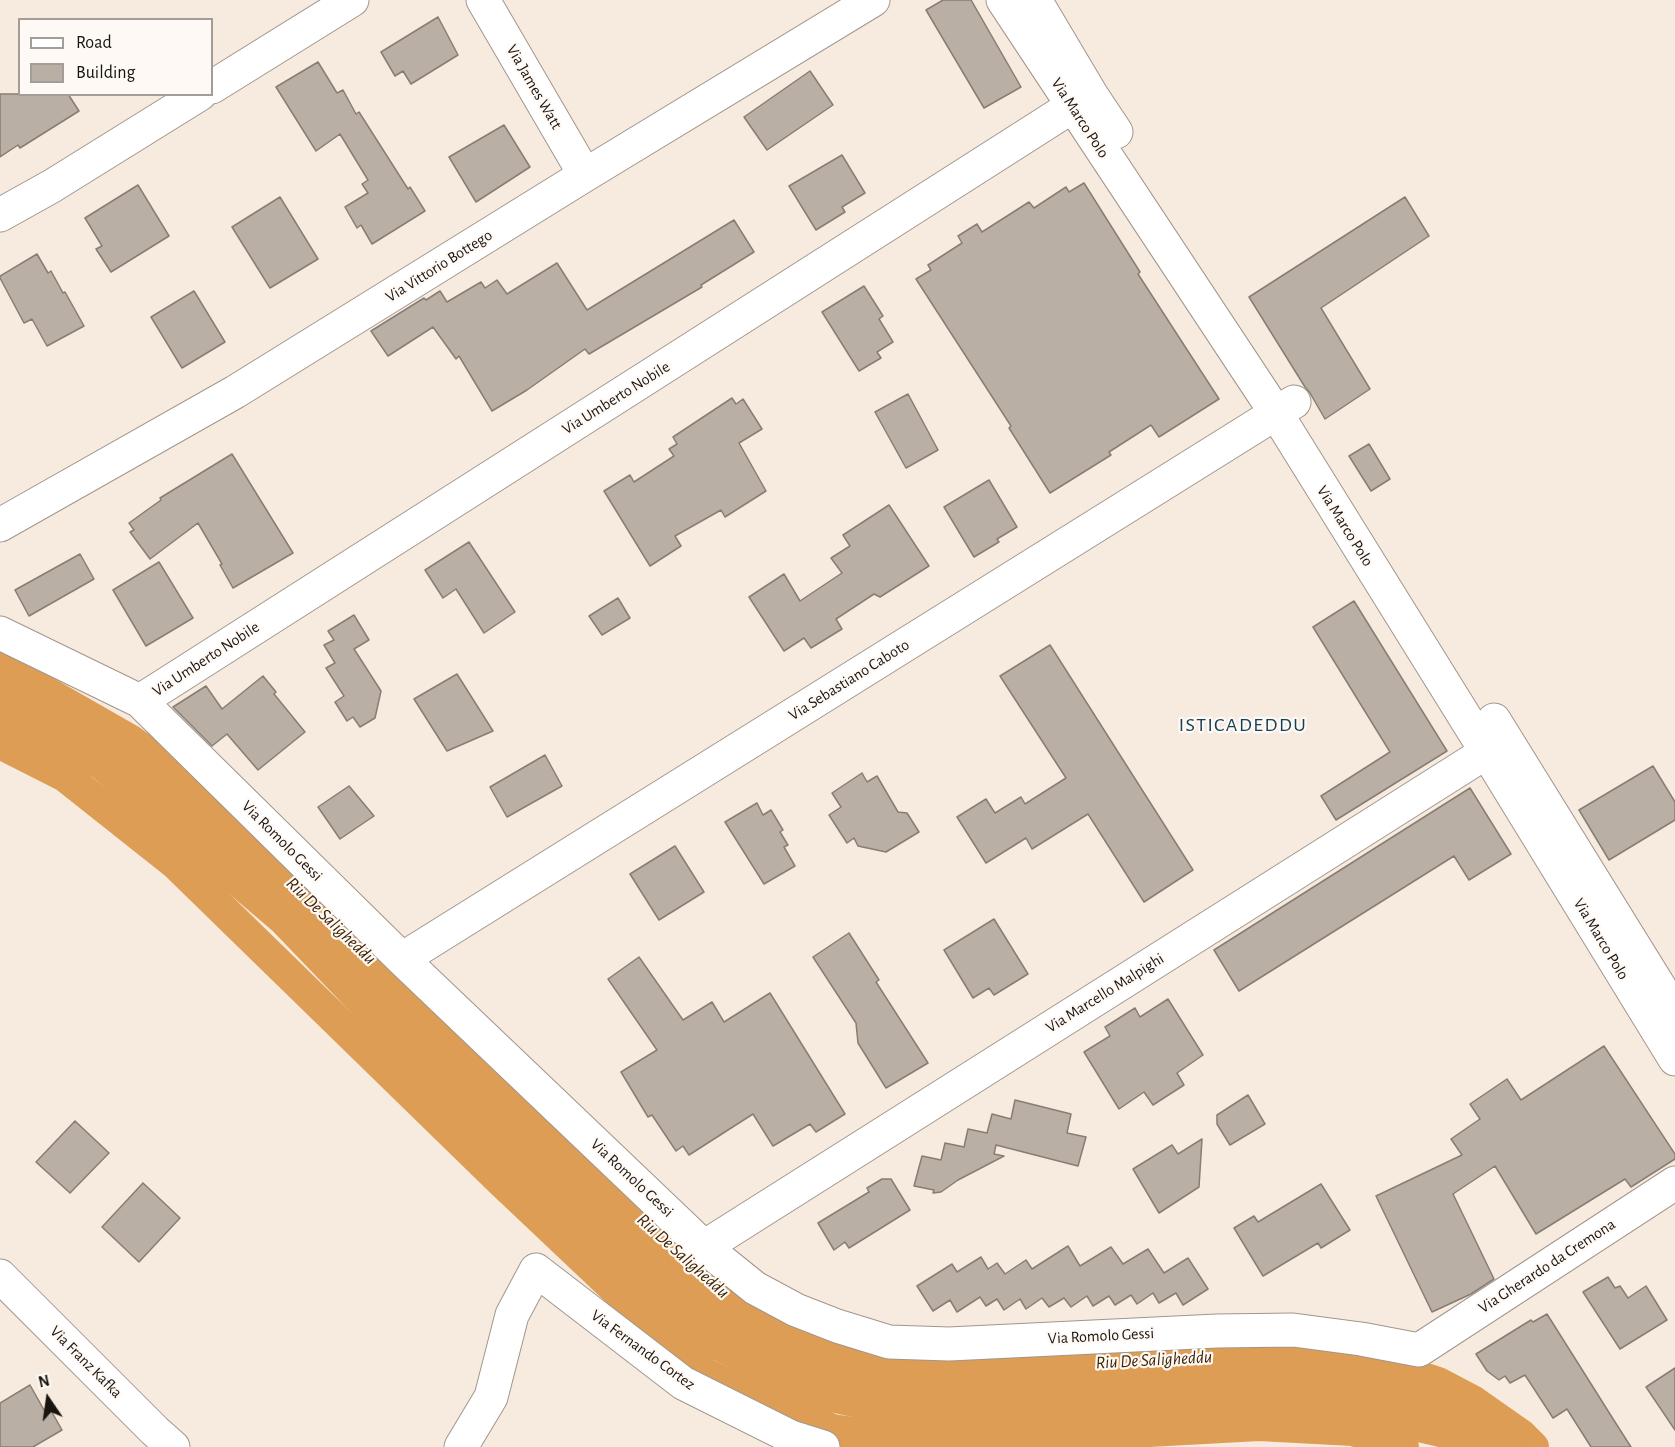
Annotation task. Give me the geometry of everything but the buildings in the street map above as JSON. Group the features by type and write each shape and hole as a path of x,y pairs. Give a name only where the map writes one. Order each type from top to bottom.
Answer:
{"street":[{"path":"213,86 352,0"},
{"name":"Via James Watt","path":"483,0 585,175"},
{"name":"Via Vittorio Bottego","path":"0,525 234,392 873,0"},
{"name":"Via Marco Polo","path":"1003,0 1082,101 1285,407 1496,745 1675,1012"},
{"name":"Via Marco Polo","path":"1035,0 1082,101"},
{"path":"0,215 52,186 197,96"},
{"name":"Via Umberto Nobile","path":"140,701 1082,101"},
{"name":"Via Sebastiano Caboto","path":"402,960 1285,407"},
{"name":"Via Romolo Gessi","path":"0,633 140,701 402,960 704,1247 755,1288 796,1310 889,1342 949,1344 1217,1330 1293,1330 1419,1350"},
{"name":"Via Marco Polo","path":"1496,745 1675,1059"},
{"name":"Via Marcello Malpighi","path":"704,1247 1496,745"},
{"name":"Via Gherardo da Cremona","path":"1419,1350 1675,1183"},
{"name":"Via Fernando Cortez","path":"461,1447 492,1397 512,1315 536,1270 683,1383 791,1437 823,1447"},
{"name":"Via Franz Kafka","path":"0,1276 173,1447"}],"waterway":[{"name":"Riu De Saligheddu","path":"0,666 131,741 178,775 714,1289 766,1323 830,1352 917,1371 1185,1361 1284,1354 1377,1363 1438,1383 1474,1402 1521,1435 1533,1447"},
{"name":"Riu De Saligheddu","path":"0,704 107,754 292,912 528,1158 634,1259 717,1332 832,1385 913,1403 1046,1397 1335,1395 1446,1421 1495,1447"},
{"name":"Riu De Saligheddu","path":"0,743 65,776 176,864 499,1179 705,1374 832,1430 929,1443 1259,1425 1353,1430 1403,1447"}],"district":[{"name":"ISTICADEDDU","path":"1243,725"}]}
